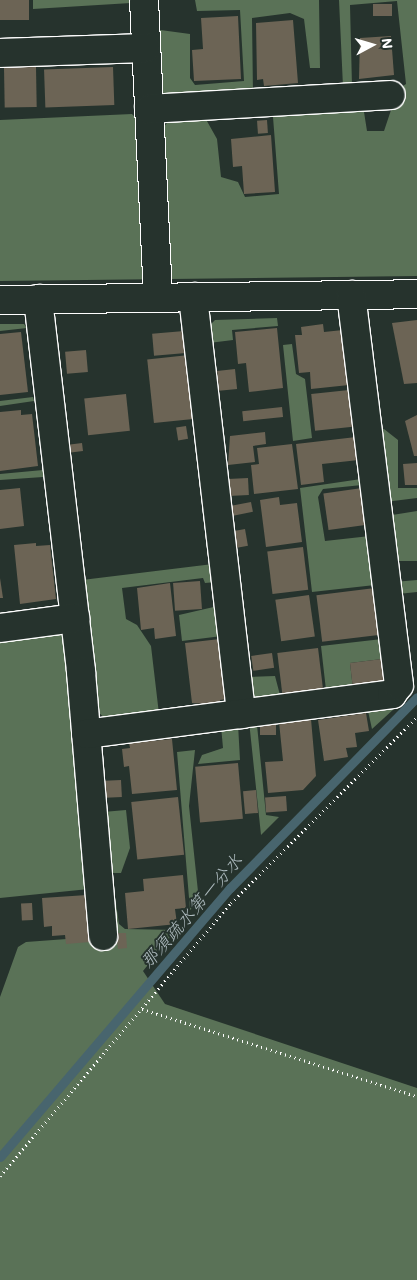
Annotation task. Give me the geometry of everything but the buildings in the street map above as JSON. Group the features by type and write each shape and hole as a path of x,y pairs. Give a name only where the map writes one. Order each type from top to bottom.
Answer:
{"street":[{"path":"144,0 158,298"},
{"path":"0,53 146,48"},
{"path":"149,109 391,95"},
{"path":"0,300 417,294"},
{"path":"86,734 392,694 398,685 351,295"},
{"path":"193,297 241,714"},
{"path":"38,299 75,618 103,936"},
{"path":"0,628 75,618"}],"path":[{"path":"0,1176 142,1009 306,824 417,717"},
{"path":"142,1009 417,1096"}],"green space":[{"path":"33,0 131,0 131,3 33,9"},
{"path":"195,0 319,0 320,68 310,68 304,19 290,13 252,18 253,94 170,97 159,92 153,29 190,34 190,78 195,85 244,81 240,10 197,11"},
{"path":"339,0 417,0 417,276 0,281 0,120 132,114 143,126 163,128 174,114 203,114 217,139 221,177 238,182 245,197 279,194 273,117 277,112 356,106 364,112 367,131 384,131 398,89 406,84 397,1 350,5 352,86 343,87"},
{"path":"277,318 278,326 232,330 233,340 209,343 208,327 215,320"},
{"path":"0,324 24,324 27,328 0,331"},
{"path":"292,344 296,374 305,379 312,438 293,441 283,345"},
{"path":"33,397 34,401 0,406 0,401"},
{"path":"384,429 398,440 398,488 417,488 417,498 385,502 375,430"},
{"path":"43,470 43,477 0,480 0,474"},
{"path":"361,479 362,485 323,489 318,497 325,541 370,536 375,585 312,592 300,488"},
{"path":"417,511 417,561 393,561 386,516"},
{"path":"213,564 216,582 205,583 203,578 122,588 126,619 137,625 151,646 159,714 107,720 98,712 82,580"},
{"path":"417,580 417,592 398,594 394,582"},
{"path":"218,606 222,636 182,641 179,615"},
{"path":"62,631 69,635 89,889 0,898 0,639"},
{"path":"382,639 382,659 350,663 353,689 251,703 248,677 275,676 280,695 326,690 321,646"},
{"path":"394,702 395,708 372,729 368,711"},
{"path":"308,713 309,720 257,725 266,815 279,817 261,835 249,721"},
{"path":"238,724 240,760 198,764 202,755 223,748 221,726"},
{"path":"195,750 189,806 199,901 190,910 177,752"},
{"path":"126,810 130,848 121,873 109,873 103,812"},
{"path":"107,897 115,897 119,924 125,929 176,930 143,971 165,1004 417,1088 417,1280 0,1280 0,997 18,947 26,942 94,937"}],"waterway":[{"name":"那須疏水第一分水","path":"0,1157 230,888 417,697"}]}
